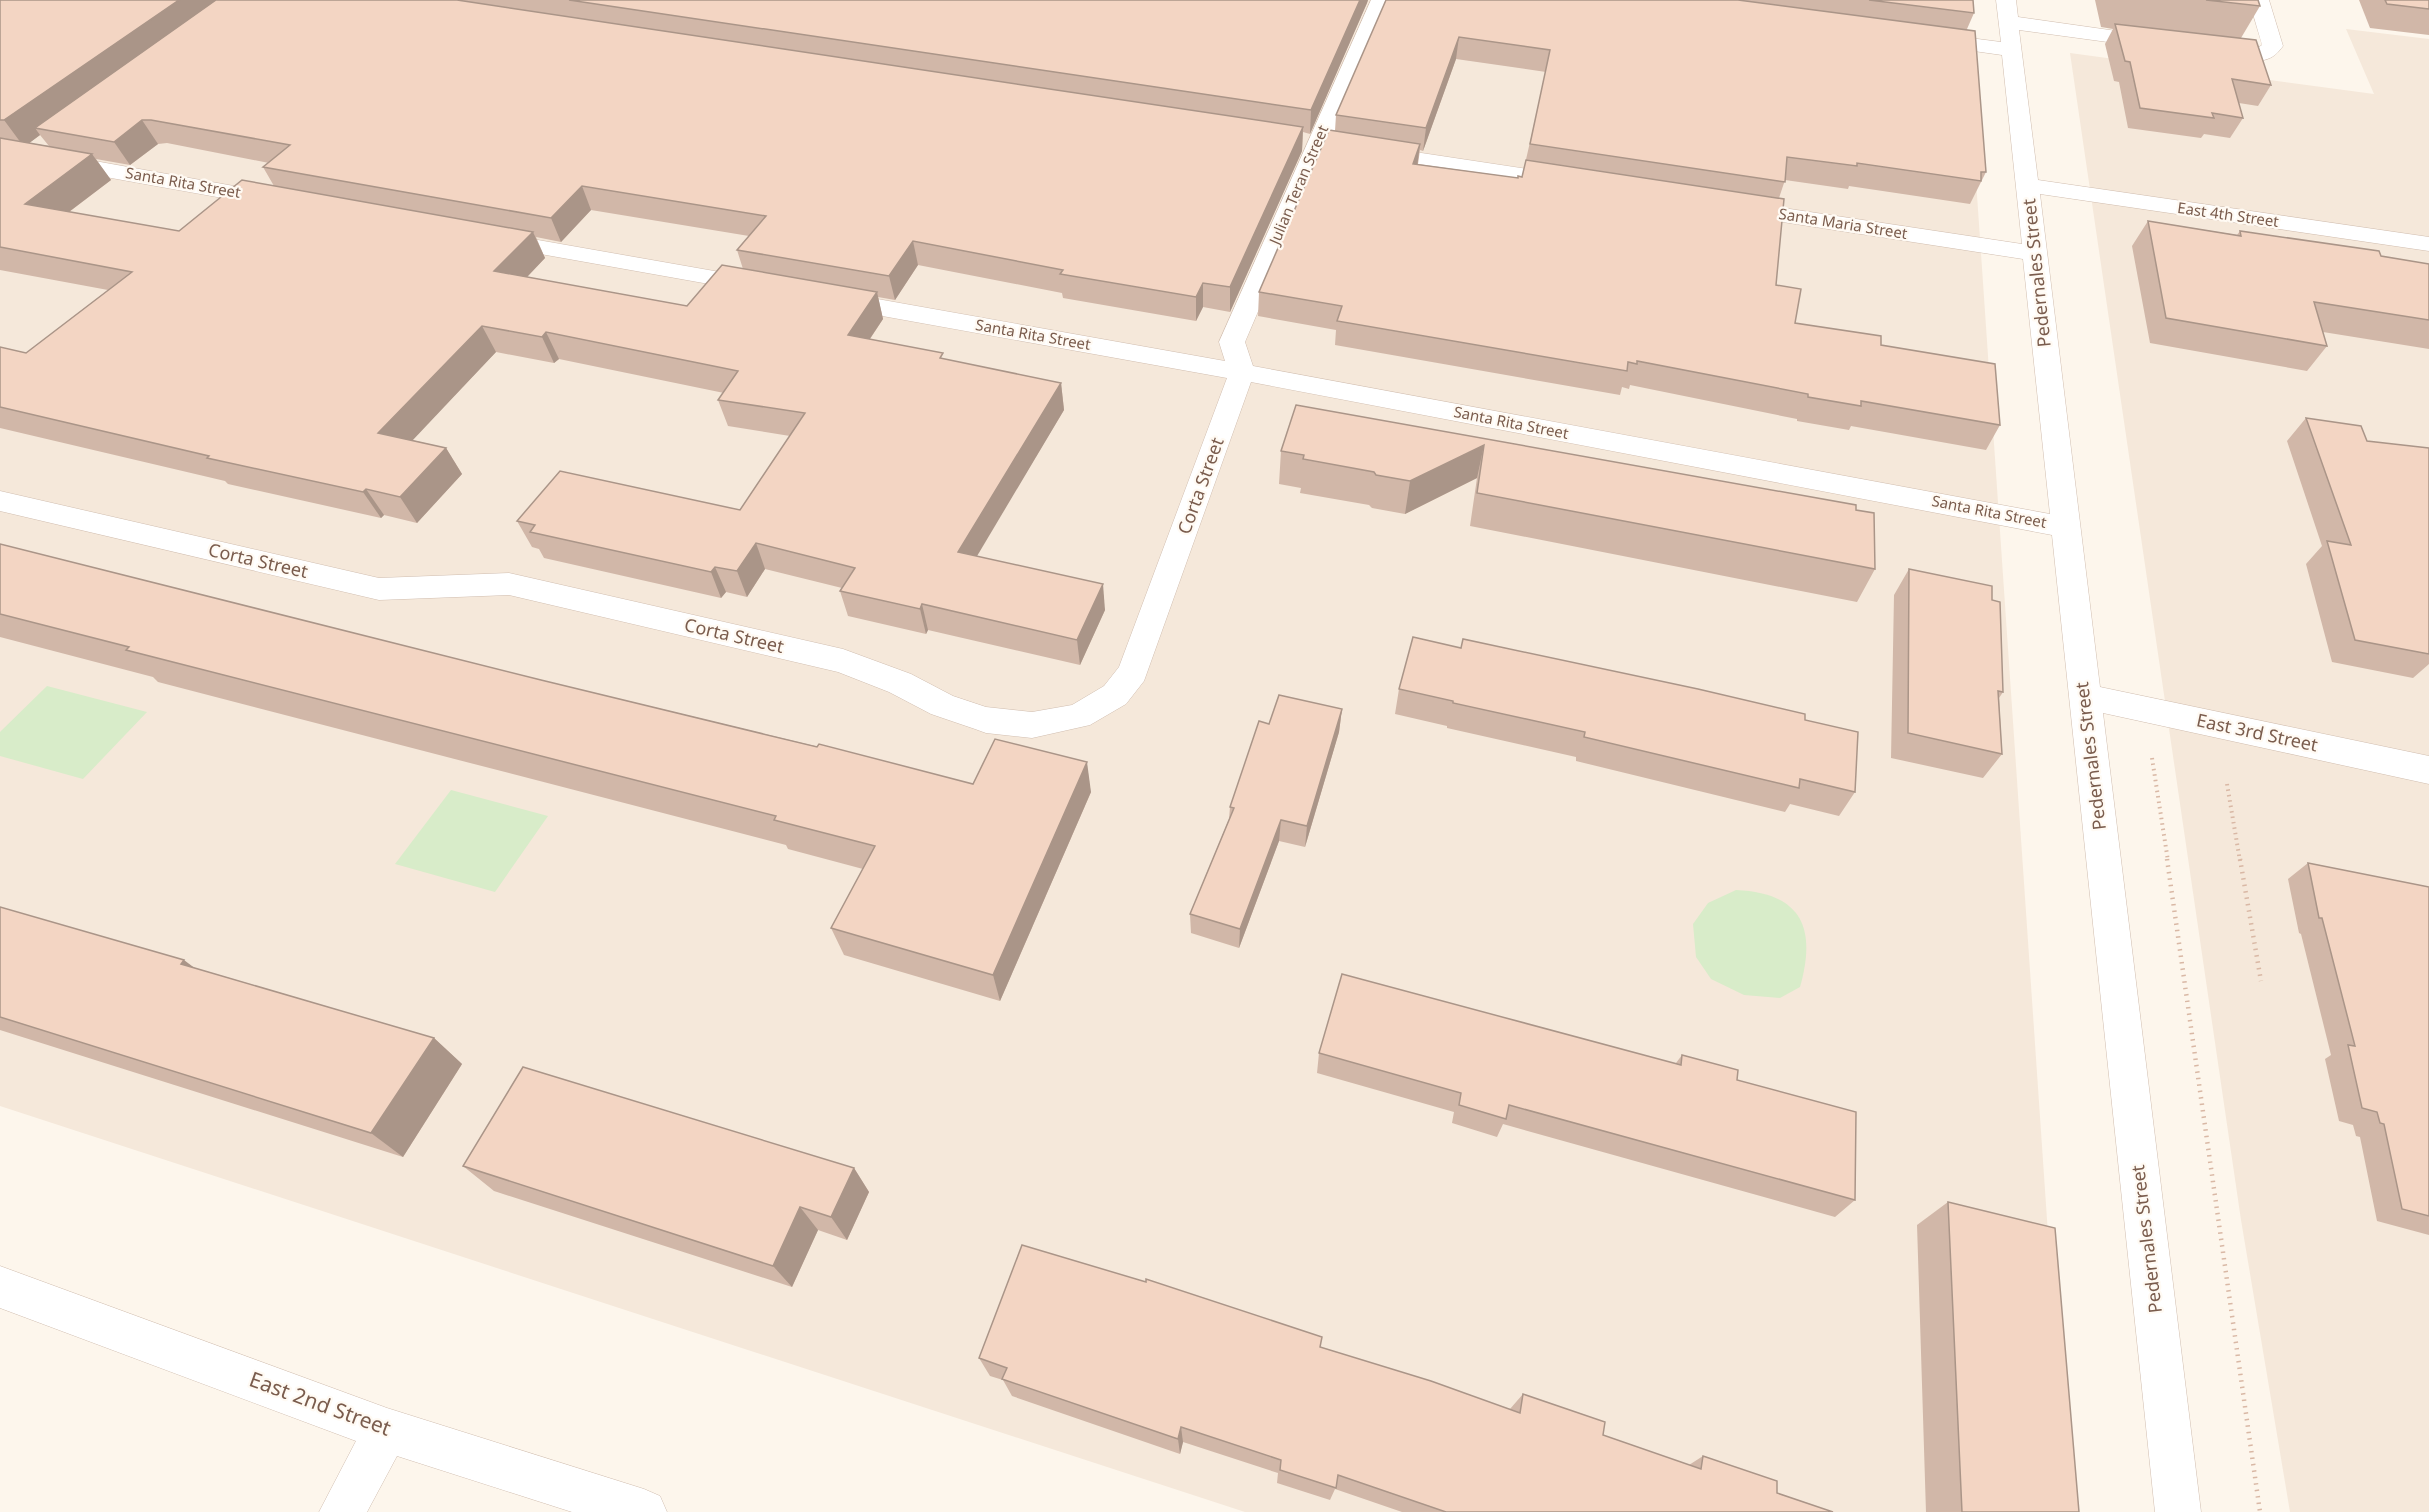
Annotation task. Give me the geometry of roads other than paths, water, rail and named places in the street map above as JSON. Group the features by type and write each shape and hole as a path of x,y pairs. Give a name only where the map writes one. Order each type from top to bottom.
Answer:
{"street":[{"name":"Julian Teran Street","path":"1242,372 1232,342 1381,0"},
{"path":"2194,46 2264,54 2273,46 2259,0"},
{"path":"2008,11 2077,33 2170,44"},
{"name":"Pedernales Street","path":"2008,11 2178,1512"},
{"path":"1909,36 2011,50"},
{"path":"1293,140 1587,185"},
{"name":"Santa Rita Street","path":"0,151 38,149 299,204"},
{"name":"East 4th Street","path":"2027,185 2429,244"},
{"name":"Santa Maria Street","path":"1717,205 2034,253"},
{"path":"476,236 783,290"},
{"name":"Santa Rita Street","path":"818,297 1242,372 2065,527"},
{"name":"Corta Street","path":"0,501 379,589 509,584 843,661 900,683 942,705 986,720 1032,725 1079,716 1115,695 1133,672 1242,372"},
{"name":"East 3rd Street","path":"2084,696 2429,770"},
{"name":"East 2nd Street","path":"0,1287 387,1430 644,1512"},
{"path":"342,1512 387,1430"}]}
